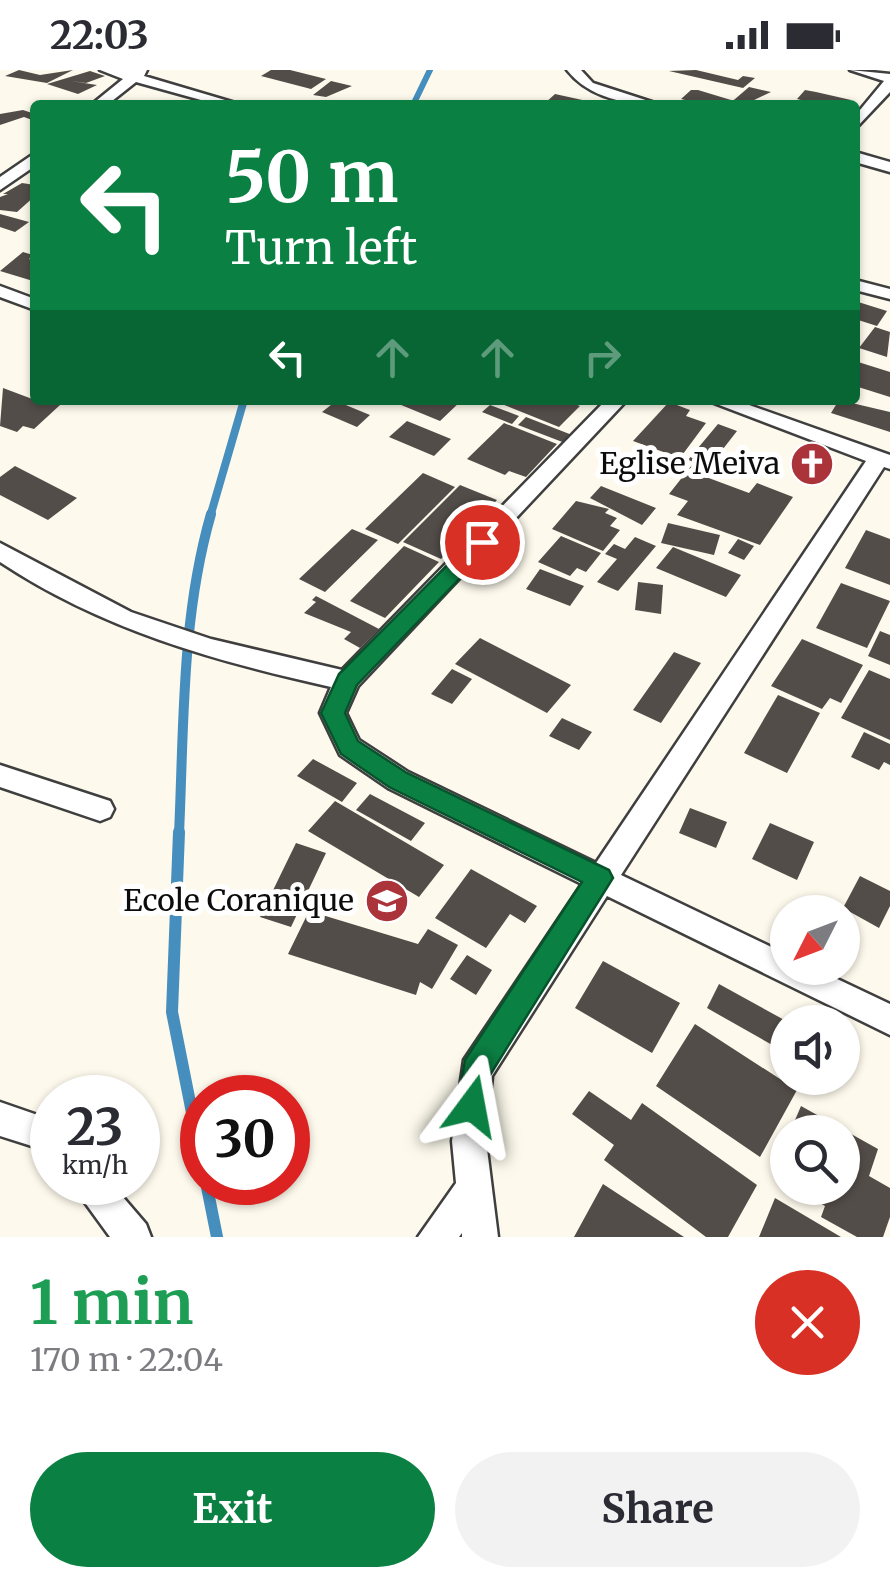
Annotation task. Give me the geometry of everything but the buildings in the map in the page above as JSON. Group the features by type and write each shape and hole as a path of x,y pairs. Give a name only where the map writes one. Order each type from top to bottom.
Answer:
{"street":[{"path":"107,70 137,74 219,100"},
{"path":"574,70 588,86 637,100"},
{"path":"858,70 890,80 860,119"},
{"path":"104,100 137,74"},
{"path":"860,158 890,166"},
{"path":"0,185 30,162"},
{"path":"860,286 890,294"},
{"path":"0,291 30,303"},
{"path":"612,405 347,680 333,713 349,747 398,780 890,1020"},
{"path":"480,1237 469,1141 476,1071 599,878 885,460 730,405"},
{"path":"0,552 73,597 170,638 347,680"},
{"path":"0,776 100,809"},
{"path":"0,1119 30,1129"},
{"path":"436,1237 475,1187"},
{"path":"106,1205 133,1237"}],"waterway":[{"path":"415,100 430,70"},
{"path":"210,517 243,405"},
{"path":"179,834 189,633 211,514"},
{"path":"179,832 172,1012 185,1075"},
{"path":"211,1205 217,1237"}],"place":[{"name":"Eglise Meiva","path":"812,464"},
{"name":"Ecole Coranique","path":"387,901"}],"route":[{"path":"472,1106 476,1071 599,878 398,780 349,747 333,713 347,680 482,542"}]}
